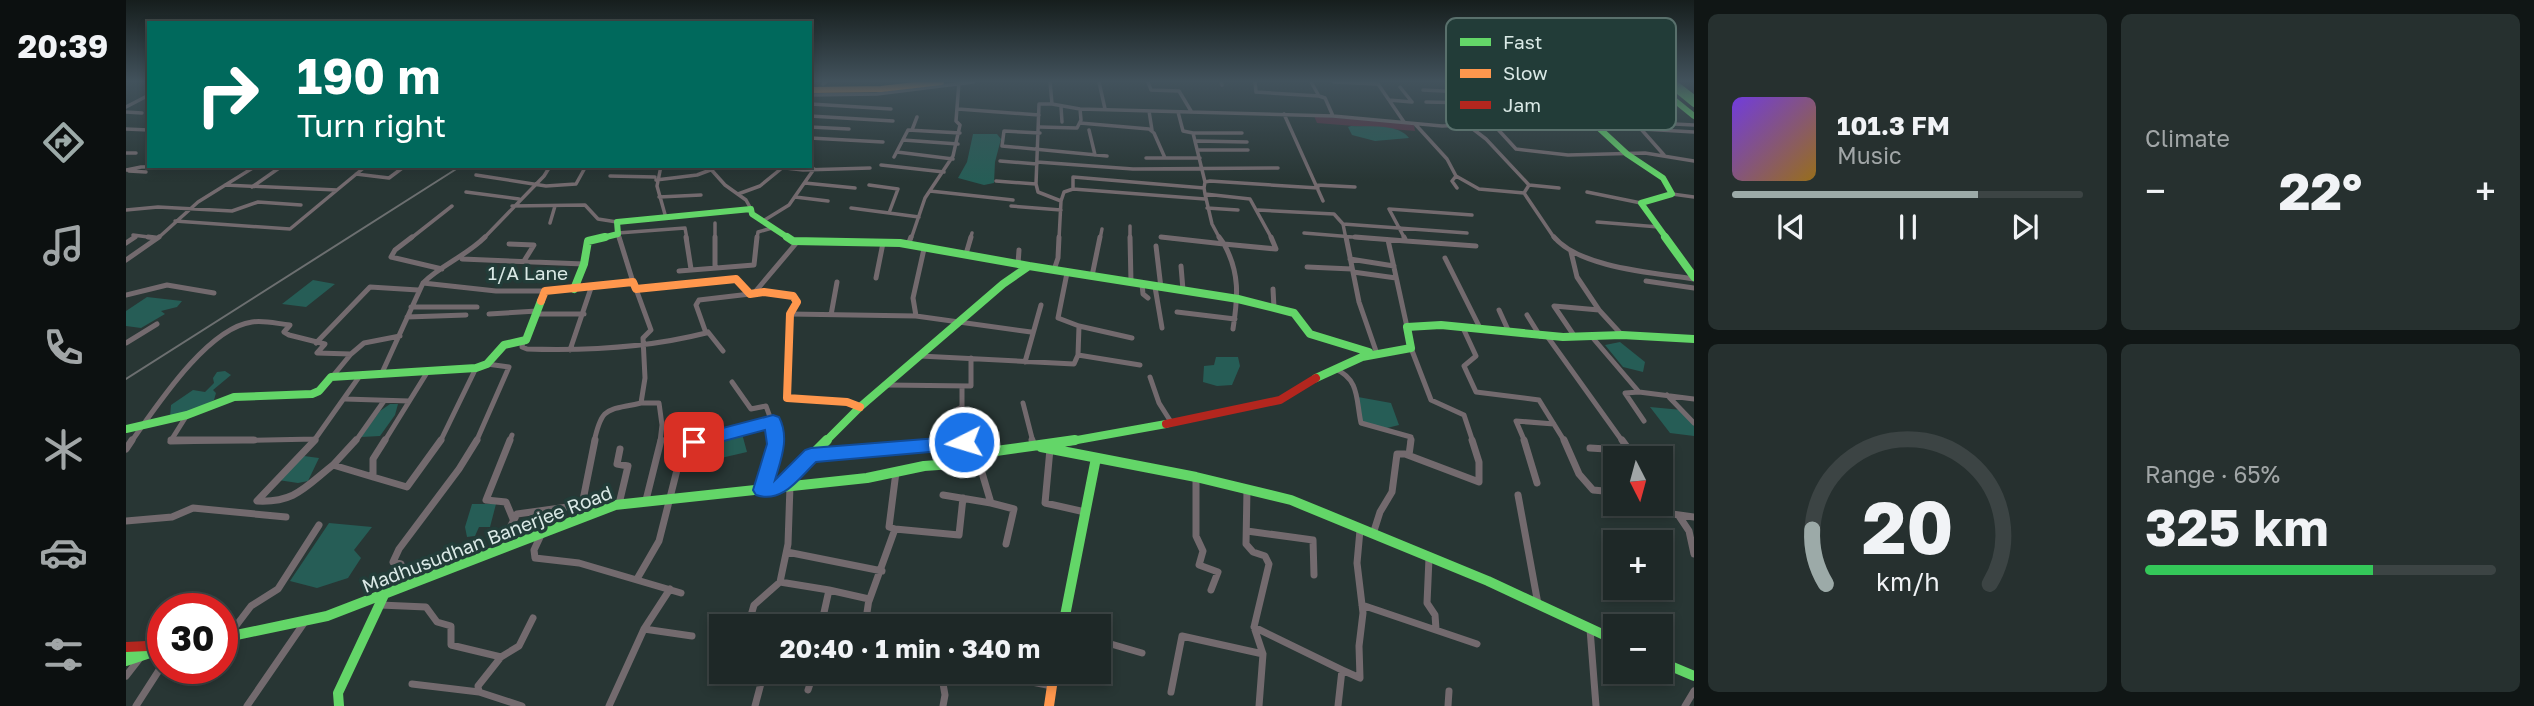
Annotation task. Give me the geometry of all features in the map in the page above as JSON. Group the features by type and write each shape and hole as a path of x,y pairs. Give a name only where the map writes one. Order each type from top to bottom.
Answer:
{"main road":[{"path":"1601,130 1627,154 1663,178 1672,194 1642,203 1690,266 1694,278"},
{"path":"574,289 584,264 588,241 618,234 617,222 751,209 752,214 798,242 908,245 924,250 966,254 1029,267 1238,299 1294,313 1310,334 1372,352 1411,348 1407,327 1432,325 1544,336 1694,338"},
{"path":"779,488 860,407 1003,284 1029,267"},
{"path":"736,279 753,293 793,296 797,302 790,314 787,398 847,402 860,407"},
{"name":"1/A Lane","path":"545,291 736,279"},
{"path":"126,429 187,415 234,397 304,396 316,393 331,377 476,368 487,364 503,345 523,341 545,291"},
{"name":"Madhusudhan Banerjee Road","path":"238,636 304,623 384,595 617,504 867,478 1171,422 1280,400 1332,368 1372,352"},
{"path":"1036,447 1196,477 1291,500 1603,634"},
{"path":"1065,614 1096,458"},
{"path":"338,705 338,693 344,677 384,595"},
{"path":"126,647 147,647"},
{"path":"126,661 147,652"},
{"path":"126,654 142,654"},
{"path":"1673,667 1694,676"},
{"path":"1049,706 1052,686"}],"street":[{"path":"908,245 930,191 953,159 960,133 957,115"},
{"path":"1040,115 1036,184 1038,192 1061,201"},
{"path":"1062,115 1062,122"},
{"path":"1080,115 1077,128 1003,132 1003,146 1107,156"},
{"path":"1115,115 1116,126"},
{"path":"1150,115 1152,130 1164,158"},
{"path":"1179,115 1183,131 1242,133"},
{"path":"1284,115 1323,201"},
{"path":"1307,115 1446,125"},
{"path":"1400,115 1404,122"},
{"path":"812,116 893,121"},
{"path":"912,130 917,117"},
{"path":"1080,123 1152,130"},
{"path":"1415,124 1447,159 1456,176 1479,189 1524,193 1561,245 1571,253 1639,270 1694,278"},
{"path":"1676,124 1694,125"},
{"path":"812,127 849,129"},
{"path":"126,129 147,130"},
{"path":"953,159 895,155 908,130 960,133"},
{"path":"1090,130 1095,155"},
{"path":"1474,130 1486,139 1529,185 1559,188"},
{"path":"1499,130 1516,149 1568,155 1665,156 1694,161"},
{"path":"1643,130 1665,156"},
{"path":"1659,130 1694,132"},
{"path":"1194,133 1203,168 1207,208 1214,232 1224,244 1237,269 1238,299 1233,329"},
{"path":"862,141 865,134"},
{"path":"812,138 883,142"},
{"path":"903,140 958,144"},
{"path":"1196,141 1247,142"},
{"path":"1198,150 1248,150"},
{"path":"126,153 135,153"},
{"path":"1146,158 1200,158"},
{"path":"1000,162 1133,169 1278,168"},
{"path":"881,165 944,172"},
{"path":"126,171 147,167"},
{"path":"126,260 156,239 191,208 253,168"},
{"path":"252,187 279,168"},
{"path":"176,221 290,229 364,168"},
{"path":"356,174 389,178 402,168"},
{"path":"380,376 400,336 418,289 442,268 461,259 549,168"},
{"path":"476,175 552,186 576,184 585,168"},
{"path":"660,168 656,178 666,218"},
{"path":"610,176 656,178 697,175 710,168 725,185 746,200 751,209"},
{"path":"738,194 760,186 782,168 870,168"},
{"path":"763,221 784,209 814,169"},
{"path":"126,171 146,172"},
{"path":"1456,176 1452,181 1457,188"},
{"path":"1073,189 1073,177 1249,199 1258,210 1276,249 1161,237"},
{"path":"996,181 1036,184"},
{"path":"1205,182 1355,187"},
{"path":"805,183 855,188"},
{"path":"225,185 337,190"},
{"path":"869,185 898,189 889,213"},
{"path":"1524,193 1529,185"},
{"path":"1054,270 1058,258 1061,201 1064,192 1073,189 1205,194"},
{"path":"930,191 1013,200"},
{"path":"466,192 519,199"},
{"path":"1587,192 1598,192 1612,198 1642,203"},
{"path":"1672,194 1694,197"},
{"path":"659,197 701,195"},
{"path":"795,197 828,201"},
{"path":"126,210 191,208 232,211 258,202 301,205"},
{"path":"512,206 585,205 598,219 617,222"},
{"path":"442,268 391,257 395,250 452,206"},
{"path":"550,223 555,206"},
{"path":"1011,206 1061,210"},
{"path":"851,208 919,217"},
{"path":"1207,208 1238,210"},
{"path":"1406,242 1389,209 1472,215"},
{"path":"1258,210 1334,214 1343,224 1372,352"},
{"path":"1597,222 1659,227"},
{"path":"715,223 716,267"},
{"path":"1343,224 1466,233"},
{"path":"1130,226 1131,282"},
{"path":"640,403 645,378 643,338 651,330 618,234 685,228 691,270"},
{"path":"678,271 755,265 758,232 772,228"},
{"path":"1092,276 1102,229"},
{"path":"966,254 972,233"},
{"path":"1304,233 1476,246"},
{"path":"126,243 135,236 156,239"},
{"path":"1388,240 1407,327"},
{"path":"723,351 708,332 697,309 697,302 753,293 798,242"},
{"path":"876,278 883,243"},
{"path":"509,244 534,245 524,261"},
{"path":"1156,246 1162,328"},
{"path":"916,316 913,298 924,250"},
{"path":"1018,264 1019,250"},
{"path":"1571,253 1577,277 1599,310 1622,335"},
{"path":"1445,258 1481,330"},
{"path":"461,259 584,264"},
{"path":"1350,259 1394,266"},
{"path":"733,266 736,279"},
{"path":"1181,266 1183,290"},
{"path":"1307,267 1396,278"},
{"path":"1067,273 1058,318 1063,322 1132,338"},
{"path":"1646,281 1694,288"},
{"path":"831,315 837,282"},
{"name":"1/A Lane","path":"423,283 496,291 545,291"},
{"path":"1142,284 1143,294 1148,298"},
{"path":"126,295 167,285 214,293"},
{"path":"316,343 370,287 418,289"},
{"path":"570,350 591,288"},
{"path":"1273,289 1274,308"},
{"path":"1025,362 1031,332 1041,304"},
{"path":"1575,337 1554,306 1599,310"},
{"path":"411,307 477,307"},
{"path":"1499,310 1508,332"},
{"path":"1177,312 1235,319"},
{"path":"489,313 584,314"},
{"path":"790,314 916,316 1031,332"},
{"path":"1527,314 1626,446"},
{"path":"407,317 466,315"},
{"path":"126,449 164,400 180,373 218,341 249,322 290,325 284,332 289,336 325,344 317,353 351,354"},
{"path":"126,343 157,324"},
{"path":"919,356 1069,365 1077,362 1079,326"},
{"path":"1463,328 1476,356 1464,366 1476,392 1539,400 1569,449 1579,474 1593,490 1603,491"},
{"path":"523,341 522,347 527,349 643,347 708,332"},
{"path":"331,377 364,343 400,336"},
{"path":"1592,337 1639,392"},
{"path":"1373,535 1380,512 1392,492 1397,454 1409,455 1479,482 1479,462 1464,415 1430,400 1411,348"},
{"path":"1078,355 1140,365"},
{"path":"886,385 971,386 971,358"},
{"path":"408,584 401,564 393,562 402,540 427,511 482,435 509,367 487,364"},
{"path":"333,465 407,486 440,443 476,368"},
{"path":"1332,368 1344,372 1357,390 1361,423 1411,437 1409,455"},
{"path":"373,477 373,459 428,371"},
{"path":"246,512 316,439 359,377"},
{"path":"1150,377 1159,404 1171,422"},
{"path":"732,382 751,410 765,406 773,421 776,444 763,490"},
{"path":"811,455 963,443 958,409 962,407 962,386"},
{"path":"1644,421 1625,393 1639,392 1694,399"},
{"path":"1667,395 1694,423"},
{"path":"345,399 409,401"},
{"path":"257,501 283,501 333,465 355,442 384,401"},
{"path":"582,505 599,419 608,411 640,403 659,403 662,411 660,444 646,500"},
{"path":"1023,403 1036,447"},
{"path":"187,415 170,442 316,439"},
{"path":"637,579 659,541 678,466 680,444 708,440 773,421"},
{"path":"1537,484 1529,451 1516,421 1554,424"},
{"path":"512,435 486,499 506,502 513,519"},
{"path":"1590,448 1603,449"},
{"path":"499,549 517,514 582,505 617,504 628,466 617,464 620,449"},
{"path":"1050,449 1045,503 1085,512"},
{"path":"976,456 991,503"},
{"path":"896,472 889,527 959,535 963,498"},
{"path":"1196,477 1196,536 1203,551 1199,565 1218,572 1211,590"},
{"path":"751,614 754,605 780,582 787,552 790,486"},
{"path":"1247,489 1248,548 1265,556 1269,564 1254,627 1263,654 1259,706"},
{"path":"943,495 1014,509 1006,544"},
{"path":"1518,495 1538,604"},
{"path":"126,521 172,517 193,508 286,517"},
{"path":"1673,515 1694,517"},
{"path":"1679,516 1689,531 1694,554"},
{"path":"238,622 251,606 278,589 318,525"},
{"path":"867,614 869,601 895,529"},
{"path":"1254,627 1360,678 1362,605 1357,563 1360,530"},
{"path":"1247,531 1313,540 1314,575"},
{"path":"542,532 534,550 535,558 579,564 681,593"},
{"path":"787,552 882,571"},
{"path":"1429,558 1427,603 1435,615 1436,629"},
{"path":"780,582 866,597 869,601"},
{"path":"609,706 645,629 670,589"},
{"path":"824,614 829,590"},
{"path":"380,605 426,607 437,622 451,626 451,646 501,657"},
{"path":"1362,605 1477,643"},
{"path":"479,692 478,686 501,657 519,646 533,618"},
{"path":"247,706 304,623"},
{"path":"1590,628 1596,706"},
{"path":"645,629 692,636"},
{"path":"1171,692 1182,636 1263,654"},
{"path":"1111,644 1142,653"},
{"path":"126,676 142,654"},
{"path":"1338,706 1342,670"},
{"path":"136,706 150,684"},
{"path":"412,684 479,692 522,706"},
{"path":"755,706 761,684"},
{"path":"808,690 810,684"},
{"path":"943,684 943,706"},
{"path":"1042,684 1052,686"},
{"path":"1448,706 1449,691"},
{"path":"1685,706 1694,691"}],"shaded area":[{"path":"1314,116 1414,124 1415,131 1317,123"},
{"path":"1348,127 1390,128 1409,138 1375,141 1352,135"},
{"path":"973,134 997,134 1001,139 995,162 994,183 984,185 958,178 967,162"},
{"path":"313,280 335,284 306,307 282,304"},
{"path":"147,297 182,301 177,307 161,311 165,314 141,328 126,326 126,311"},
{"path":"1620,342 1645,362 1643,372 1623,367 1605,345"},
{"path":"1216,357 1238,357 1240,366 1232,385 1217,386 1203,382 1204,366 1214,365"},
{"path":"225,371 231,375 213,390 216,393 214,400 197,409 170,417 171,405 193,390 205,392 214,383 213,378 217,372"},
{"path":"1358,397 1391,403 1399,425 1383,429 1361,422"},
{"path":"390,404 398,404 395,415 380,436 361,437 380,411"},
{"path":"1650,407 1682,410 1694,426 1694,436 1670,433"},
{"path":"741,430 747,452 721,458 714,439"},
{"path":"304,456 319,458 308,481 298,483 278,480"},
{"path":"472,504 496,504 490,527 479,527 475,536 467,537 465,527"},
{"path":"329,523 372,527 354,550 361,558 348,578 317,588 290,581"}],"railway":[{"path":"126,379 458,168"}],"traffic: fast":[{"path":"1601,130 1627,154 1663,178 1672,194 1641,203 1694,277"},
{"path":"574,289 584,264 588,241 618,234 617,222 751,209 752,214 793,241 900,243 1029,266"},
{"path":"779,488 860,407 1003,284 1029,266 1238,299 1294,313 1310,334 1369,352"},
{"path":"126,429 187,415 234,397 312,394 319,391 331,377 476,368 487,364 504,345 526,340 541,301"},
{"path":"1316,378 1362,357 1411,348 1407,327 1441,325 1563,337 1622,335 1694,339"},
{"path":"238,635 327,616 615,505 867,478 924,466 953,464 996,451 1038,447 1166,424"},
{"path":"1041,447 1196,477 1291,500 1488,581 1603,634"},
{"path":"1065,614 1096,458"},
{"path":"339,706 338,693 384,595"},
{"path":"126,654 147,650"},
{"path":"126,661 147,654"},
{"path":"1673,667 1694,676"}],"traffic: slow":[{"path":"541,301 545,291 633,282 636,289 736,279 750,294 764,292 793,296 797,302 790,314 787,398 847,402 860,407"},
{"path":"1049,706 1052,684"}],"traffic: jam":[{"path":"1166,424 1280,400 1316,378"},
{"path":"126,647 147,646"}],"route":[{"path":"694,442 773,421 776,444 763,490 779,488 811,455 964,442"}]}
